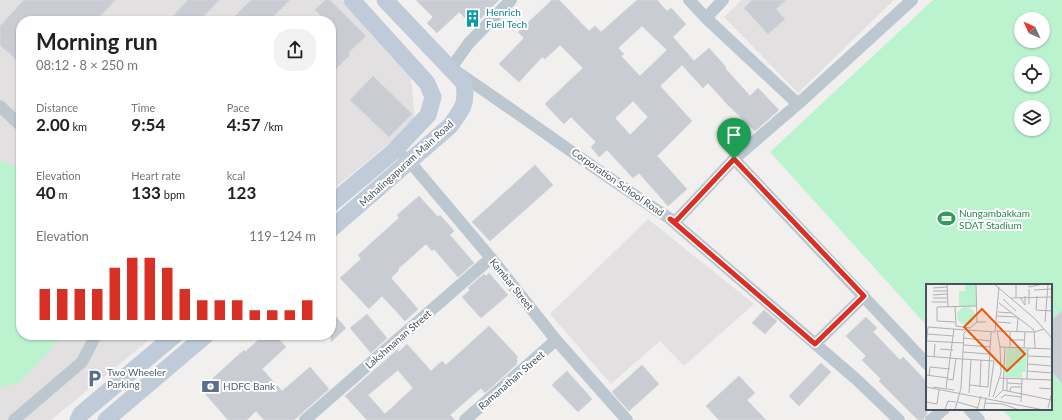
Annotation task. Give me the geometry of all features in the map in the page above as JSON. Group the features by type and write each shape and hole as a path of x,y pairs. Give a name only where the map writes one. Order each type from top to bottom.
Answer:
{"main road":[{"name":"Mahalingapuram Main Road","path":"336,200 396,150 428,115 433,97 427,83 352,0"},
{"name":"Mahalingapuram Main Road","path":"336,225 450,126 462,110 466,97 464,83 385,0"},
{"path":"427,83 451,68"},
{"path":"78,420 81,414 169,340"},
{"path":"106,420 200,340"}],"street":[{"path":"451,68 469,43 511,0"},
{"path":"689,0 706,18 798,104"},
{"path":"706,18 723,0"},
{"name":"Corporation School Road","path":"451,68 675,222 734,159 798,104 912,0"},
{"path":"0,106 16,121"},
{"name":"Kambar Street","path":"396,150 410,162 491,258 556,340 627,420"},
{"path":"734,159 926,363"},
{"path":"670,219 856,379 899,420"},
{"name":"Lakshmanan Street","path":"305,420 491,258"},
{"path":"815,344 864,296"},
{"path":"14,420 82,362 93,340"},
{"name":"Ramanathan Street","path":"465,420 556,340"},
{"path":"931,420 943,410"},
{"path":"970,410 979,420"}],"shaded area":[{"path":"0,0 342,0 411,77 415,122 336,187 336,16 16,16 16,340 149,340 51,420 0,420"},
{"path":"742,0 894,0 798,93 724,17"},
{"path":"648,219 754,304 684,366 660,341 611,384 550,314"}],"green space":[{"name":"Nungambakkam SDAT Stadium","path":"933,0 1062,0 1062,420 1012,420 1003,410 1052,410 1052,284 926,284 926,325 770,152"},
{"path":"0,160 16,168 16,340 55,340 52,348 20,382 0,388"}],"building":[{"path":"24,0 115,0 101,16 16,16 16,59 0,45 0,26"},
{"path":"188,0 219,0 204,16 173,16"},
{"path":"251,0 290,0 274,16 235,16"},
{"path":"325,0 330,0 366,36 348,53 350,55 336,69 336,16 321,16 315,10"},
{"path":"416,0 499,0 473,26 459,12 437,33 427,23 433,17"},
{"path":"552,0 559,0 589,31 595,26 601,32 637,0 657,0 667,11 671,8 686,24 673,37 694,61 709,48 750,96 758,88 779,110 755,131 708,83 703,88 682,65 660,86 692,121 657,156 687,189 668,206 639,173 633,178 607,150 599,157 591,147 596,142 571,117 564,124 545,104 583,68 560,45 545,59 542,57 519,82 499,64 524,38 518,32","holes":["642,26 667,50 640,76 621,56 624,54 618,48","633,101 648,117 630,135 615,118"]},
{"path":"752,0 786,0 776,9 785,19 768,34 744,8"},
{"path":"373,76 412,114 389,137 350,100"},
{"path":"535,165 553,185 490,241 472,222"},
{"path":"419,196 438,217 440,215 454,231 450,235 474,263 458,277 434,249 432,251 426,244 398,269 399,270 391,278 418,309 405,321 382,296 369,309 340,278 361,259 358,255 399,218 397,215"},
{"path":"489,273 508,295 481,318 462,297 470,290 468,288 484,274 486,276"},
{"path":"764,310 777,321 765,334 752,323"},
{"path":"1062,311 1062,383 1052,372 1052,320"},
{"path":"367,314 387,338 371,353 350,328"},
{"path":"336,317 346,328 336,337"},
{"path":"866,317 877,328 873,332 900,360 903,357 926,381 927,414 923,420 918,420 879,381 881,379 862,360 866,356 846,336"},
{"path":"489,326 518,357 516,359 518,361 516,363 517,364 485,393 481,388 450,415 455,420 367,420 345,396 397,350 399,352 407,344 431,371 442,361 446,365","holes":["398,370 413,388 385,414 368,395"]},
{"path":"258,340 280,340 286,347 262,369 282,391 310,367 329,389 294,420 264,420 256,411 247,420 228,420 201,389 244,350 245,352"},
{"path":"821,363 831,372 799,406 789,396"},
{"path":"642,365 659,384 629,411 612,392"},
{"path":"567,371 592,399 578,412 552,385"},
{"path":"739,376 755,393 747,400 766,420 719,420 706,406"}],"place":[{"name":"Henrich Fuel Tech","path":"473,18"},
{"name":"Nungambakkam SDAT Stadium","path":"946,219"},
{"name":"Two Wheeler Parking","path":"94,378"},
{"name":"HDFC Bank","path":"210,386"}],"route":[{"path":"734,159 864,296 815,344 670,219 675,222 734,159"}]}
